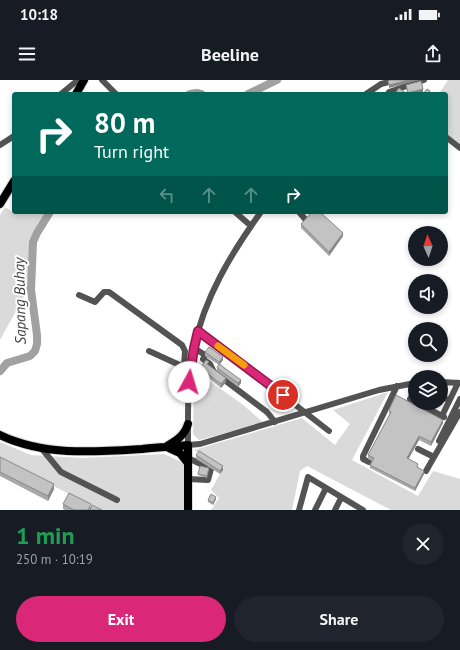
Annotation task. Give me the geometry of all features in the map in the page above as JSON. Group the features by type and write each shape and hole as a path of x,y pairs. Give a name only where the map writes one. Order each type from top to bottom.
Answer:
{"main road":[{"path":"77,92 84,80"},
{"path":"0,204 12,184"},
{"path":"166,447 180,438 187,429 188,424"},
{"path":"0,436 42,449 82,451 116,451 188,445 188,510"},
{"path":"166,447 180,453 187,460"}],"street":[{"path":"63,92 78,80"},
{"path":"102,80 114,92"},
{"path":"369,92 380,84 396,80"},
{"path":"393,92 424,80"},
{"path":"380,84 389,92"},
{"path":"0,145 12,137"},
{"path":"448,139 460,148"},
{"path":"238,214 251,226"},
{"path":"260,214 216,283 198,331 190,369 188,396 188,445 200,444 397,386 408,384"},
{"path":"301,214 305,218"},
{"path":"79,295 95,302 102,293 106,291 109,292 184,348 184,367"},
{"path":"198,331 329,431"},
{"path":"194,348 205,355 203,359 210,364 214,372 267,412 275,422"},
{"path":"149,352 190,369"},
{"path":"442,416 459,383 448,382"},
{"path":"369,462 363,459 363,456 397,386"},
{"path":"439,441 460,399"},
{"path":"430,410 448,421"},
{"path":"426,471 460,412"},
{"path":"42,449 61,472 117,500"},
{"path":"418,449 434,457"},
{"path":"187,460 211,469 208,480 188,479"},
{"path":"299,510 308,477 363,510"},
{"path":"315,510 326,488"},
{"path":"335,510 341,498"}],"shaded area":[{"path":"448,80 460,80 460,145 448,136 448,92 440,92"},
{"path":"5,207 12,212 12,214 45,214 30,243 27,291 0,340 0,215"},
{"path":"194,370 242,404 264,423 199,440 193,434"},
{"path":"388,392 352,460 418,496 433,471 460,479 460,510 391,510 307,466 300,471 292,510 211,510 219,498 211,490 224,467 194,450 302,418 335,445 350,424 333,410"},
{"path":"0,442 31,455 83,458 164,454 184,463 185,510 101,510 0,459"}],"building":[{"path":"409,80 389,85 388,81"},
{"path":"421,81 423,89 408,92 406,85"},
{"path":"399,88 404,92 396,92"},
{"path":"310,214 322,214 343,233 329,252 301,224"},
{"path":"209,347 223,357 219,362 205,352"},
{"path":"206,360 209,362 207,364 226,378 221,384 200,368"},
{"path":"219,364 241,380 238,383 217,368"},
{"path":"396,395 408,401 408,410 424,410 443,420 431,442 419,436 407,458 418,464 417,467 424,471 415,488 370,465 374,458 368,455 391,412 389,410"},
{"path":"199,451 223,466 220,471 196,455"},
{"path":"0,457 54,484 48,496 0,472"},
{"path":"200,466 209,468 207,476 198,474"},
{"path":"69,493 91,504 88,510 74,510 63,504"},
{"path":"211,494 216,497 213,503 208,500"},
{"path":"92,505 102,510 90,510"}],"waterway":[{"name":"Sapang Buhay","path":"252,92 277,80"},
{"name":"Sapang Buhay","path":"0,371 7,363 30,356 35,351 37,335 31,290 33,242 49,214"}],"slow traffic":[{"path":"218,346 244,365"}],"route":[{"path":"189,382 190,369 198,331 283,395"}]}
